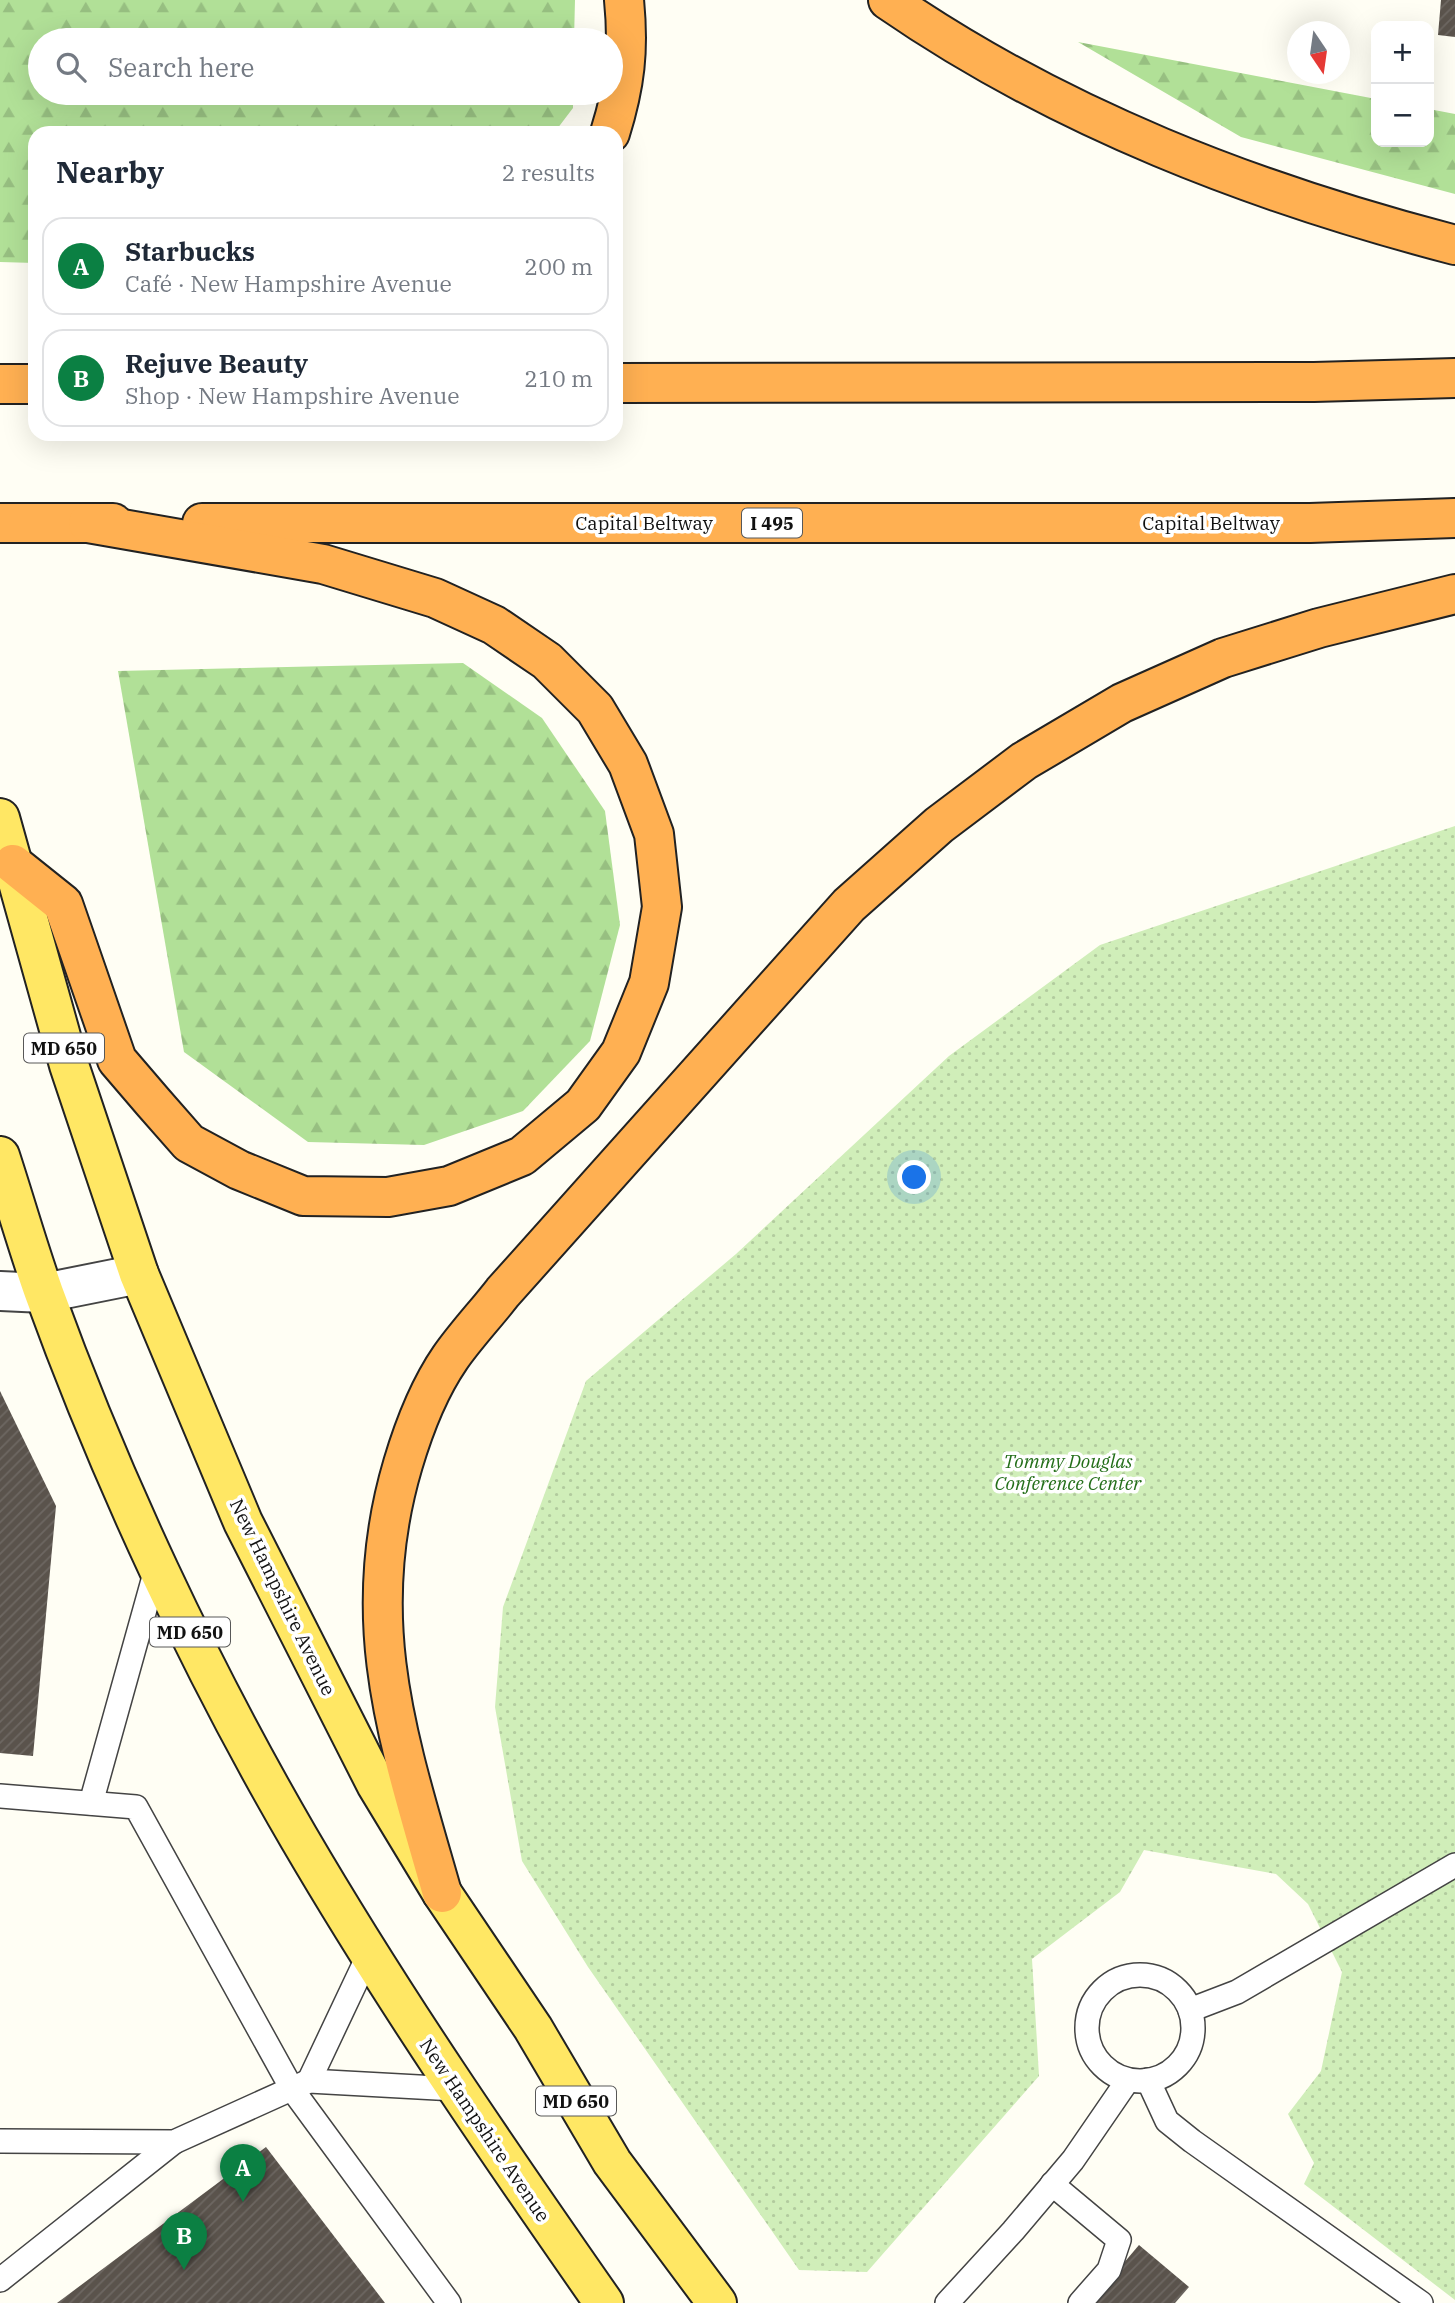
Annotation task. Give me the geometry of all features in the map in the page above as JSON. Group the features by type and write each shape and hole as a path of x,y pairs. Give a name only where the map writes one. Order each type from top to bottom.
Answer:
{"highway":[{"path":"623,90 626,26 624,0"},
{"path":"888,0 1054,99 1209,169 1356,219 1455,245"},
{"path":"612,126 618,105"},
{"path":"623,383 1314,382 1455,378"},
{"path":"0,383 28,384"},
{"name":"Capital Beltway","path":"0,523 1310,523 1455,518"},
{"path":"13,864 64,904 117,1060 153,1102 189,1143 239,1170 303,1196 388,1198 449,1186 522,1156 583,1105 621,1052 649,983 662,907 654,834 628,764 595,709 547,661 494,625 435,598 323,564 88,523"},
{"path":"442,1894 398,1737 385,1661 381,1577 392,1502 415,1422 449,1359 503,1292 849,905 960,809 1024,761 1122,703 1223,658 1319,628 1455,594"}],"main road":[{"name":"New Hampshire Avenue","path":"0,818 69,1065 139,1274 243,1522 376,1784 442,1894 533,2028 612,2162 716,2303"},
{"name":"New Hampshire Avenue","path":"0,1156 44,1293 157,1565 266,1777 369,1954 455,2089 604,2303"}],"street":[{"path":"0,1291 44,1293 139,1274"}],"lane":[{"path":"91,1803 157,1565"},
{"path":"0,1796 136,1807 301,2085 449,2303"},
{"path":"1190,2010 1237,1992 1455,1865"},
{"path":"301,2085 369,1954"},
{"path":"1145,1975 1172,1987 1190,2010 1193,2023 1189,2049 1167,2074 1138,2080 1110,2072 1096,2058 1087,2039 1087,2019 1094,2000 1107,1986 1125,1977 1145,1975"},
{"path":"947,2303 1052,2184 1138,2080"},
{"path":"1138,2080 1167,2121 1396,2296 1421,2303"},
{"path":"0,2280 174,2142 301,2085 455,2089"},
{"path":"0,2141 174,2142"},
{"path":"1052,2184 1119,2240 1109,2270 1080,2303"}],"green space":[{"path":"0,0 575,0 574,28 28,28 28,105 573,105 573,108 559,126 28,126 28,263 0,262"},
{"path":"1078,42 1371,98 1371,147 1434,147 1434,110 1455,114 1455,194 1241,137"},
{"path":"463,663 542,718 605,811 620,925 590,1041 523,1111 424,1145 308,1142 184,1052 118,671"},
{"name":"Tommy Douglas Conference Center","path":"1455,826 1455,2300 1304,2184 1314,2163 1288,2114 1321,2071 1342,1972 1308,1904 1276,1874 1144,1850 1120,1892 1032,1959 1039,2076 867,2272 799,2270 588,1967 522,1861 495,1707 503,1607 586,1381 736,1254 949,1056 1100,945"}],"building":[{"path":"1441,0 1455,0 1455,37 1438,35"},
{"path":"0,1391 56,1506 33,1756 0,1753"},
{"path":"266,2147 385,2303 57,2303 199,2197"},
{"path":"1139,2245 1189,2287 1175,2303 1090,2303"}],"place":[{"name":"Starbucks","path":"243,2202"},
{"name":"Rejuve Beauty","path":"184,2270"}]}
